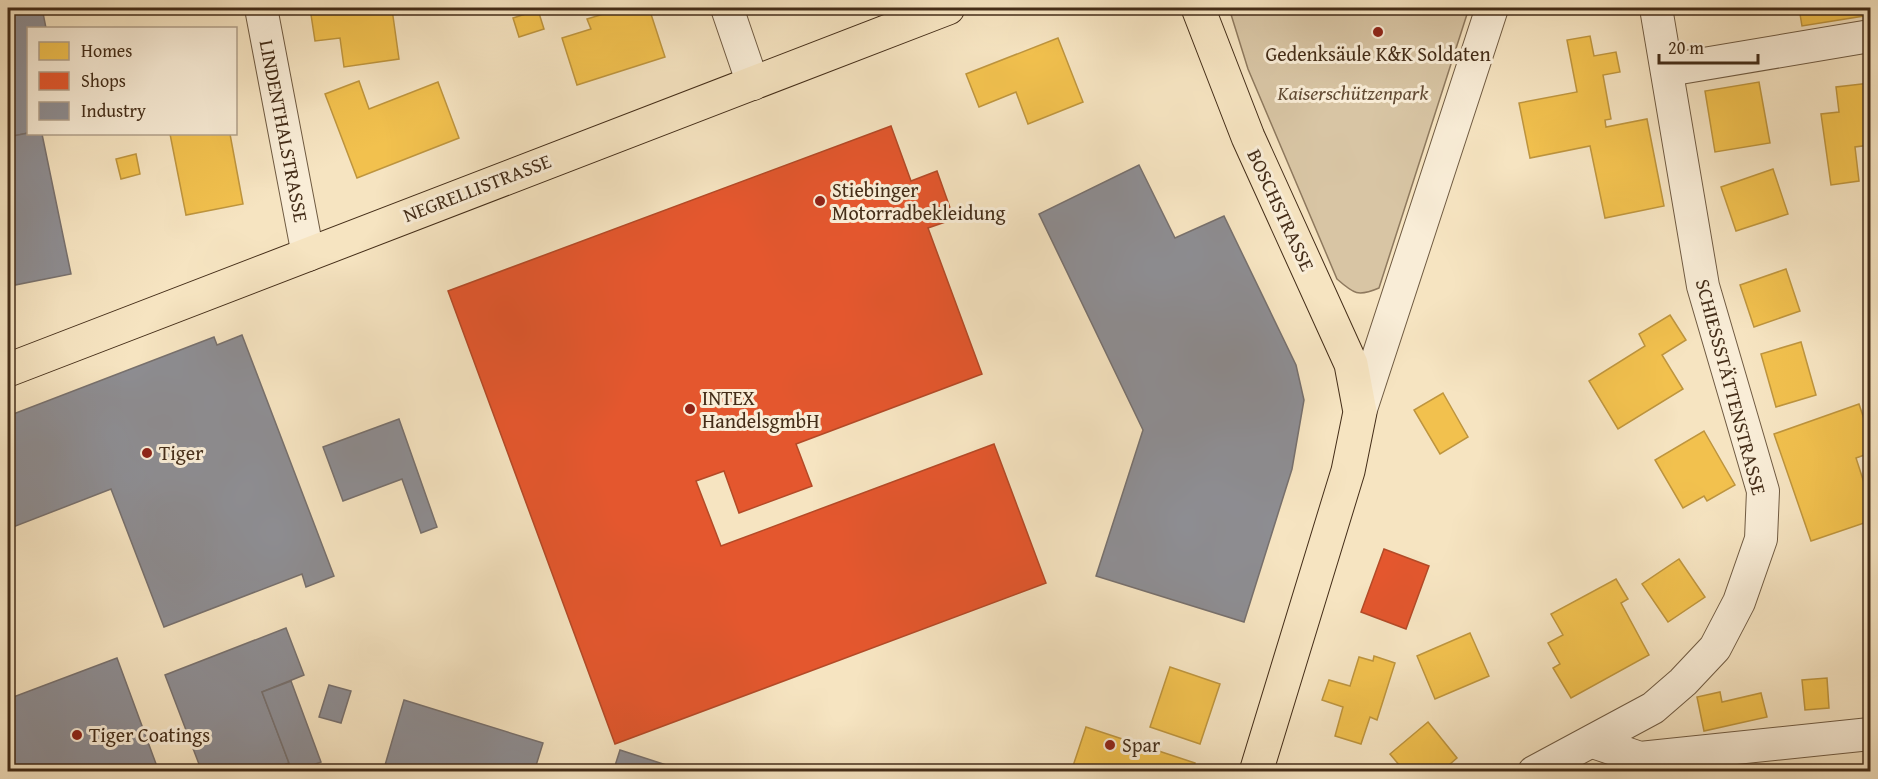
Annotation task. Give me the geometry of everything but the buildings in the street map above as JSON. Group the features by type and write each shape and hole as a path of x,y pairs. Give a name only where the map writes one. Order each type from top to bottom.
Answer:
{"main road":[{"name":"NEGRELLISTRASSE","path":"8,370 553,158 753,84 948,8"},
{"name":"BOSCHSTRASSE","path":"1198,8 1248,137 1351,364 1360,412 1348,471 1256,771"}],"street":[{"name":"LINDENTHALSTRASSE","path":"261,8 308,255"},
{"path":"727,8 753,84"},
{"name":"BOSCHSTRASSE","path":"1360,412 1492,8"},
{"name":"SCHIESSSTÄTTENSTRASSE","path":"1534,771 1593,742 1653,708 1683,682 1715,648 1739,602 1761,540 1763,490 1703,286 1656,8"},
{"path":"1668,70 1870,36"},
{"path":"1593,742 1640,758 1870,734"}],"green space":[{"name":"Kaiserschützenpark","path":"1229,8 1469,8 1379,288 1361,293 1356,292 1337,279 1248,69"}],"place":[{"name":"Gedenksäule K&K Soldaten","path":"1378,32"},
{"name":"Stiebinger Motorradbekleidung","path":"820,201"},
{"name":"INTEX HandelsgmbH","path":"690,409"},
{"name":"Tiger","path":"147,453"},
{"name":"Tiger Coatings","path":"77,735"},
{"name":"Spar","path":"1110,745"}]}
